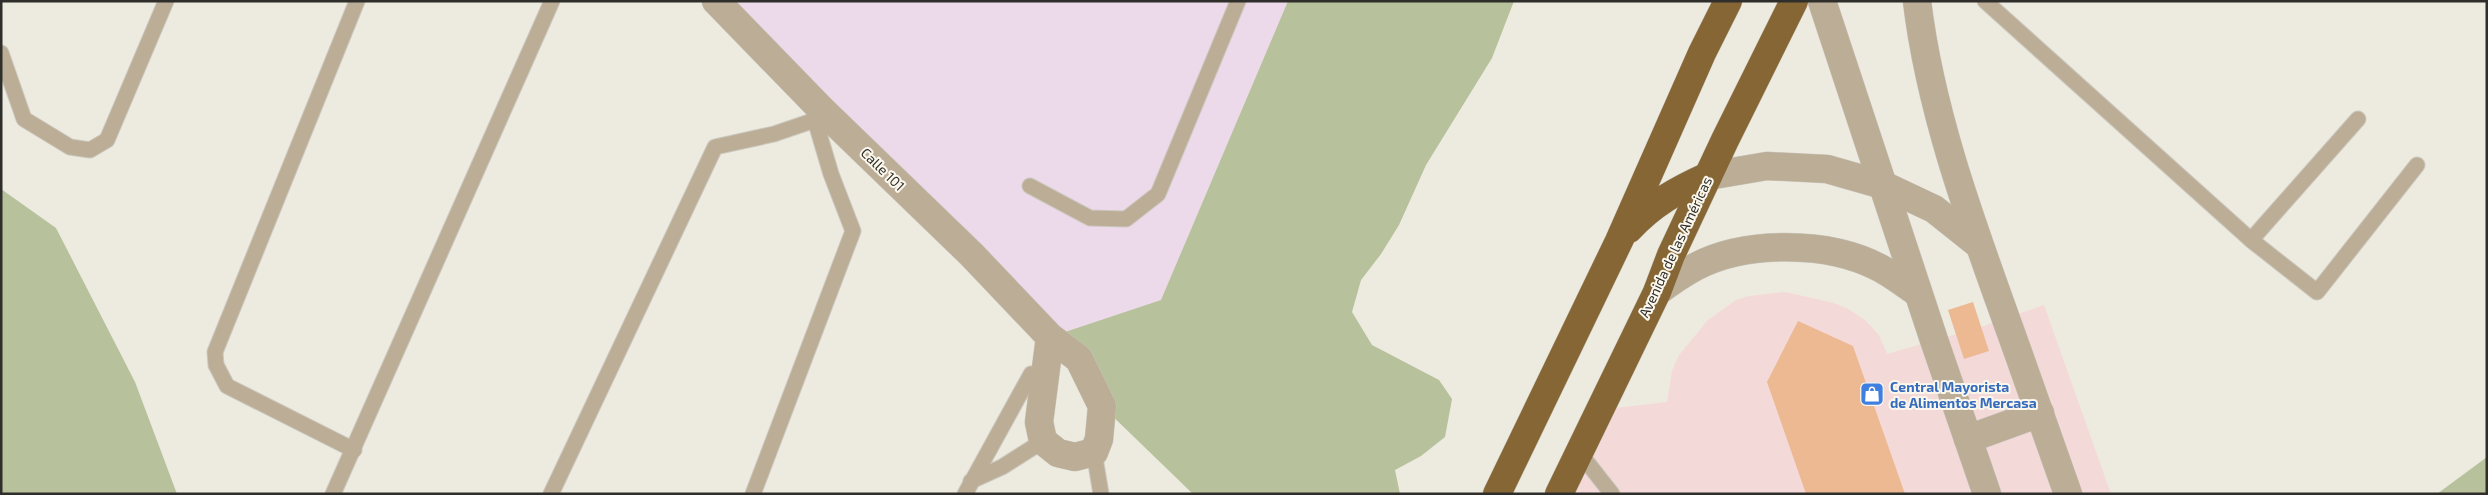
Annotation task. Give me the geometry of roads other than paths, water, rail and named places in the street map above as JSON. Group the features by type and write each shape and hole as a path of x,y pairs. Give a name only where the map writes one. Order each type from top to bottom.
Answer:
{"highway":[{"path":"1496,494 1619,241 1702,53 1728,1"},
{"name":"Avenida de las Américas","path":"1559,494 1656,292 1708,176 1794,1"},
{"path":"1619,241 1644,213 1674,191 1708,176"}],"street":[{"name":"Calle 101","path":"716,1 818,115 972,255 1050,337 1079,359 1102,406 1100,439 1094,452"},
{"path":"1822,1 1918,293 1987,494"},
{"path":"1917,1 1921,33 1940,116 1978,244 2068,494"},
{"path":"1708,176 1767,166 1826,169 1883,185 1934,209 1978,244"},
{"path":"1656,292 1697,266 1741,251 1788,246 1834,252 1879,267 1918,293"},
{"path":"1050,337 1039,422 1043,441 1058,453 1075,457 1094,452"},
{"path":"1968,438 2040,413"}],"lane":[{"path":"1,53 24,119 70,147 90,150 107,140 166,1"},
{"path":"354,450 227,386 216,365 215,352 357,1"},
{"path":"333,494 552,1"},
{"path":"1030,186 1090,218 1126,219 1158,194 1238,1"},
{"path":"1985,1 2251,240 2317,292 2417,165"},
{"path":"551,494 715,147 774,134 818,115 831,174 853,231 753,494"},
{"path":"2251,240 2358,119"},
{"path":"968,487 1031,374"},
{"path":"968,487 1043,441"},
{"path":"1094,452 1102,494"},
{"path":"1579,452 1612,494"}],"place":[{"name":"Central Mayorista de Alimentos Mercasa","path":"1872,394"}]}
